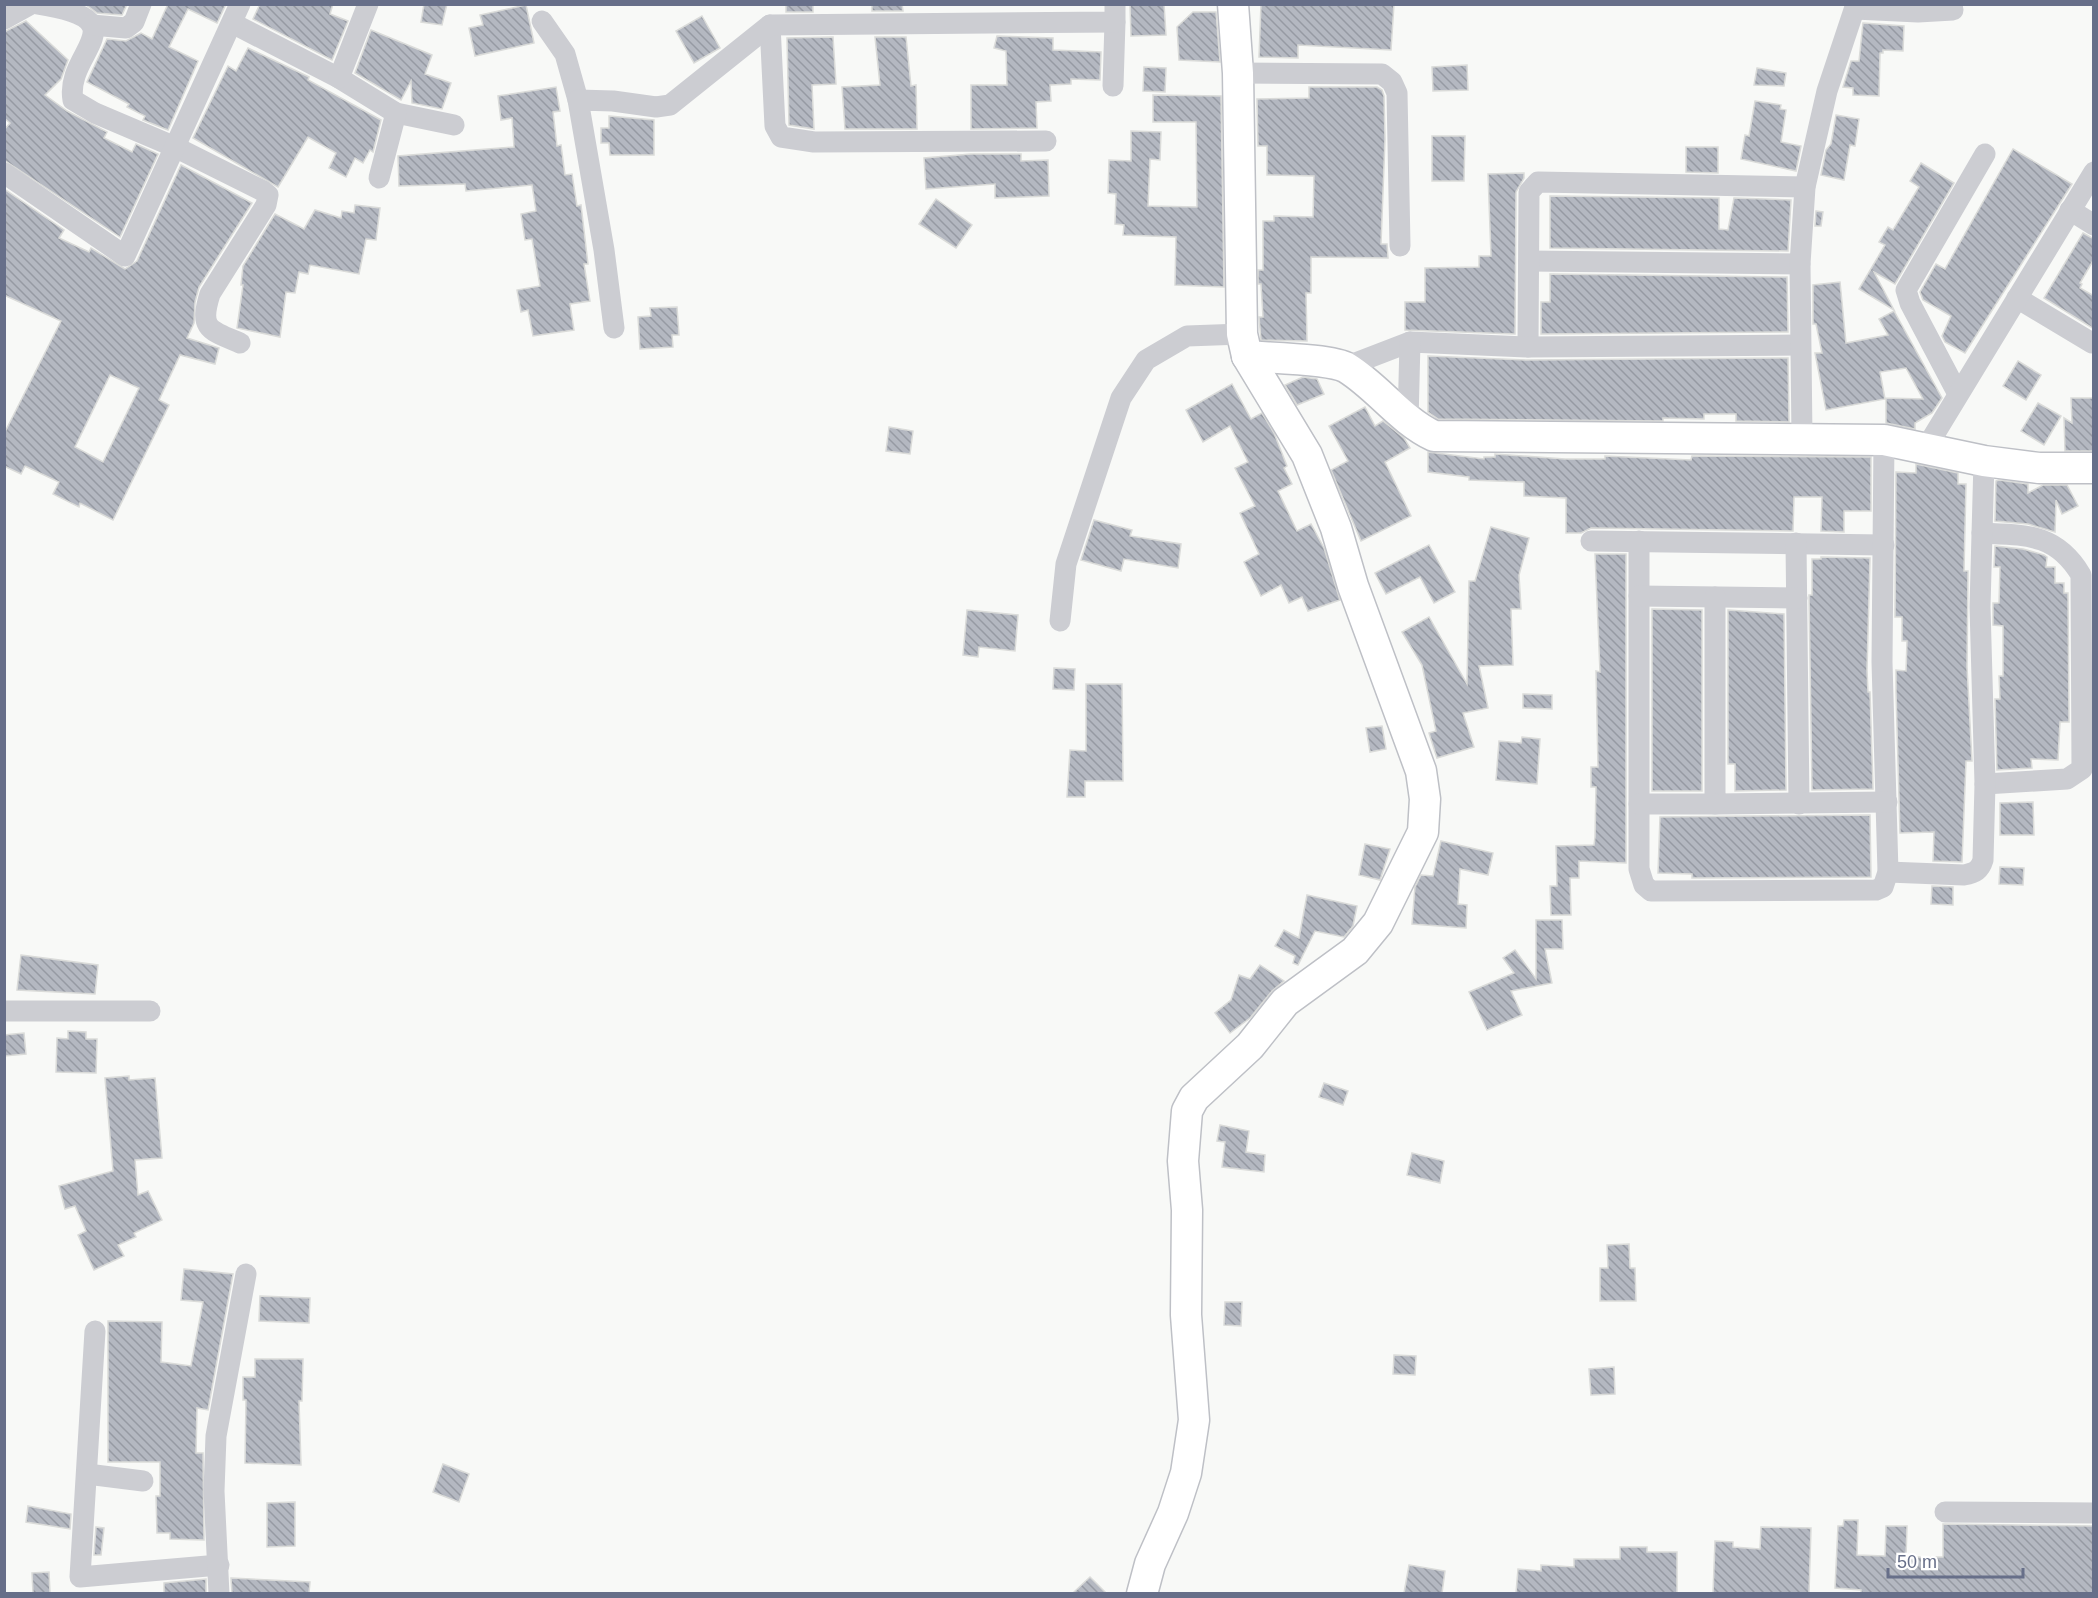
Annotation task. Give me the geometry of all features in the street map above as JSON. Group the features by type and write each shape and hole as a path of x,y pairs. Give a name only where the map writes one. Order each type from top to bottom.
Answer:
{"street":[{"path":"4,19 22,7 32,4"},
{"path":"37,4 68,12 90,21 92,26 94,38 72,81 73,100 95,113 175,147 263,190 268,195 266,204 210,294 206,310 206,323 212,332 240,342"},
{"path":"92,26 126,28 134,22 141,4"},
{"path":"339,78 368,4"},
{"path":"1142,1593 1150,1564 1173,1513 1186,1473 1194,1420 1186,1315 1186,1199 1183,1161 1187,1111 1194,1098 1250,1046 1285,1002 1355,951 1378,923 1423,832 1425,800 1421,771 1357,596 1336,528 1306,455 1245,345 1238,73 1233,4"},
{"path":"1802,438 1800,264 1805,187 1827,91 1855,7 1918,12 1953,10"},
{"path":"4,173 125,256 236,14 396,113 454,125"},
{"path":"578,100 612,101 656,107 670,105 770,25 1115,14 1113,86"},
{"path":"542,21 565,54 578,100 604,250 614,328"},
{"path":"770,25 775,126 776,133 781,137 814,142 1046,141"},
{"path":"1238,73 1382,74 1388,77 1397,93 1400,246"},
{"path":"379,178 396,113"},
{"path":"1958,394 1910,303 1906,290 1985,154"},
{"path":"1926,448 2094,172"},
{"path":"1528,347 1529,192 1533,184 1544,180 1805,187"},
{"path":"2070,210 2094,225"},
{"path":"1529,261 1800,264"},
{"path":"2017,298 2092,343"},
{"path":"1060,621 1066,564 1122,398 1146,360 1186,336 1245,345 1346,367 1379,393 1408,421 1434,436 1450,438 1884,440 1984,461 2039,468 2094,468"},
{"path":"1346,367 1410,342 1528,347 1800,345"},
{"path":"1408,421 1410,342"},
{"path":"1639,542 1640,878 1651,891 1876,890 1883,887 1888,872 1882,662 1884,440"},
{"path":"1888,872 1964,875 1980,868 1985,784 1980,607 1984,461"},
{"path":"1982,533 2026,535 2053,544 2074,563 2081,575 2082,769 2067,779 1985,784"},
{"path":"1591,541 1884,545"},
{"path":"1796,543 1799,804"},
{"path":"1639,596 1797,598"},
{"path":"1715,597 1715,804"},
{"path":"1640,804 1887,802"},
{"path":"4,1011 150,1011"},
{"path":"219,1593 214,1491 216,1436 246,1274"},
{"path":"95,1331 80,1585 219,1565"},
{"path":"87,1474 143,1481"},
{"path":"1945,1512 2094,1513"}],"building":[{"path":"85,4 127,4 122,15 97,13"},
{"path":"168,4 226,4 217,23 188,9 169,47 198,61 168,130 143,120 145,116 127,107 129,104 87,82 107,39 126,41 141,33 152,39"},
{"path":"260,4 333,4 330,14 348,21 332,60 253,19"},
{"path":"424,4 447,4 442,25 421,22"},
{"path":"786,4 813,4 813,12 786,12"},
{"path":"872,4 902,4 903,11 872,11"},
{"path":"1130,4 1164,4 1166,35 1131,36"},
{"path":"1261,4 1394,4 1391,50 1298,45 1298,58 1259,57"},
{"path":"526,5 534,43 475,56 469,28 483,25 480,15"},
{"path":"1193,12 1216,12 1220,62 1179,60 1177,27"},
{"path":"702,16 720,48 694,63 676,31"},
{"path":"26,21 68,60 61,79 45,95 67,111 107,132 104,138 132,152 136,144 158,154 120,237 4,160 4,130 10,123 4,118 4,32"},
{"path":"1863,23 1904,26 1903,51 1883,50 1883,53 1880,53 1879,96 1853,95 1853,88 1843,87 1851,61 1859,61"},
{"path":"371,30 432,55 425,74 451,83 442,109 412,103 411,81 401,100 355,73"},
{"path":"997,36 1053,38 1053,50 1101,52 1100,80 1071,79 1071,84 1050,85 1051,101 1036,102 1037,128 971,129 971,85 1007,85 1006,51 994,48"},
{"path":"833,37 836,84 812,85 814,129 789,125 787,38"},
{"path":"875,37 906,37 911,86 916,85 917,129 845,129 842,87 880,85"},
{"path":"248,48 309,77 308,80 381,120 373,152 370,150 363,163 355,158 346,177 329,168 336,153 308,137 278,187 193,138 228,66 236,71"},
{"path":"1467,65 1468,90 1433,91 1432,67"},
{"path":"1144,67 1166,68 1165,92 1143,91"},
{"path":"1757,68 1786,73 1784,86 1754,85"},
{"path":"556,87 560,111 553,112 557,146 561,145 565,175 572,174 577,206 581,205 588,264 584,264 590,301 570,304 574,330 533,336 528,310 521,312 517,290 540,286 532,239 525,240 521,214 536,211 532,185 466,191 465,184 399,186 398,156 514,147 512,118 501,120 498,96"},
{"path":"1309,87 1377,87 1382,90 1385,139 1381,244 1387,244 1388,258 1311,257 1311,293 1306,293 1307,341 1261,340 1259,317 1263,317 1258,270 1263,270 1263,221 1274,221 1274,216 1313,217 1314,176 1267,175 1267,146 1258,146 1257,99 1309,98"},
{"path":"1153,95 1221,96 1224,287 1175,285 1176,237 1123,235 1124,225 1115,224 1116,194 1108,193 1109,160 1131,161 1131,131 1161,132 1160,160 1150,159 1148,206 1197,207 1196,122 1153,122"},
{"path":"1755,101 1781,105 1780,109 1786,110 1781,142 1801,146 1796,171 1741,159 1745,135 1749,136"},
{"path":"1836,115 1859,119 1855,146 1850,145 1844,180 1821,175 1826,150 1831,144"},
{"path":"609,116 654,120 654,155 610,155 609,143 601,143 601,128 609,128"},
{"path":"1432,136 1465,136 1464,181 1432,181"},
{"path":"1686,147 1718,147 1718,173 1686,172"},
{"path":"2013,149 2072,184 1965,353 1945,342 1942,336 1951,316 1923,300 1920,292 1936,264 1945,269"},
{"path":"971,154 1021,154 1021,161 1048,160 1049,196 995,198 995,184 926,189 924,158"},
{"path":"1921,163 1954,183 1895,284 1874,272 1894,310 1859,289 1885,245 1879,242 1888,227 1893,230 1919,187 1910,181"},
{"path":"181,165 252,203 199,287 195,302 194,323 187,338 219,348 215,364 180,355 159,400 169,405 113,520 80,503 79,507 53,494 59,482 25,466 21,474 4,466 4,434 61,321 4,295 4,189 64,230 59,238 89,252 91,248 125,269 137,261","holes":["110,375 139,388 103,462 75,447"]},
{"path":"1524,173 1524,178 1516,192 1515,334 1405,330 1405,302 1425,302 1425,268 1479,267 1479,256 1491,256 1488,174"},
{"path":"1550,196 1719,198 1719,229 1728,230 1734,198 1791,200 1788,251 1550,248"},
{"path":"936,199 972,225 956,248 919,224"},
{"path":"355,205 380,208 376,240 366,239 359,274 310,265 308,274 299,272 295,293 286,292 280,337 237,328 243,285 241,285 243,266 275,214 304,229 315,210 341,218 342,211 354,213"},
{"path":"1816,211 1823,212 1821,226 1815,226"},
{"path":"2083,233 2094,239 2094,259 2080,283 2082,284 2080,288 2094,296 2094,329 2044,298"},
{"path":"1550,274 1787,277 1788,332 1541,334 1541,302 1550,302"},
{"path":"1840,282 1846,343 1888,335 1879,319 1894,311 1942,398 1932,413 1915,423 1915,429 1886,423 1886,398 1923,399 1906,368 1880,372 1885,399 1826,410 1815,353 1822,353 1816,324 1813,324 1813,285"},
{"path":"677,307 679,335 672,335 673,347 640,349 638,317 651,316 650,308"},
{"path":"1428,356 1527,360 1788,358 1789,422 1736,421 1736,414 1704,414 1704,419 1663,418 1663,421 1438,419 1428,412"},
{"path":"2018,361 2041,375 2026,400 2003,386"},
{"path":"1303,377 1317,379 1324,394 1297,405 1285,385"},
{"path":"1232,384 1251,419 1262,413 1274,433 1287,466 1284,468 1292,484 1278,491 1297,531 1311,524 1324,548 1340,600 1308,611 1302,597 1289,603 1281,585 1261,596 1244,562 1259,554 1240,513 1255,506 1235,468 1248,462 1230,426 1203,442 1186,410"},
{"path":"2071,398 2094,398 2094,451 2065,451 2064,418 2072,423"},
{"path":"2038,403 2061,416 2044,445 2021,431"},
{"path":"1365,407 1375,426 1383,421 1404,438 1410,448 1385,462 1411,516 1361,541 1331,470 1348,461 1329,426"},
{"path":"889,427 913,431 910,454 886,451"},
{"path":"1428,452 1484,459 1484,457 1495,457 1495,454 1565,459 1605,459 1605,456 1691,460 1692,456 1871,457 1871,511 1844,511 1844,532 1821,531 1822,497 1794,497 1793,531 1591,528 1581,533 1566,533 1566,498 1524,496 1524,482 1469,480 1469,477 1428,472"},
{"path":"1916,464 1958,473 1958,484 1966,484 1964,571 1968,571 1967,667 1972,761 1966,761 1962,862 1933,861 1934,832 1900,833 1896,670 1906,671 1907,641 1902,641 1902,617 1895,617 1896,472 1916,473"},
{"path":"1996,481 2028,484 2028,493 2043,485 2067,485 2078,506 2062,514 2056,500 2055,532 2028,524 1995,521"},
{"path":"1094,520 1132,530 1130,536 1181,544 1178,568 1124,559 1121,571 1081,560"},
{"path":"1491,527 1529,538 1519,575 1521,609 1511,609 1513,665 1479,666 1488,708 1463,713 1474,747 1437,758 1429,733 1436,731 1422,665 1402,632 1429,617 1467,684 1469,581 1475,581"},
{"path":"1429,545 1455,592 1434,603 1420,577 1386,594 1375,573"},
{"path":"1995,546 2023,549 2044,555 2047,557 2046,567 2055,567 2055,583 2064,583 2064,593 2068,593 2069,722 2060,722 2058,760 2031,759 2032,768 1997,770 1995,699 2000,699 1999,676 2003,676 2003,626 1993,625 1993,603 1999,603 2000,567 1994,567"},
{"path":"1595,554 1626,554 1626,863 1579,861 1579,878 1570,878 1571,915 1551,915 1550,886 1557,886 1556,846 1594,845 1595,837 1596,787 1591,787 1591,767 1598,767 1596,671 1600,672"},
{"path":"1821,557 1870,558 1867,670 1868,692 1870,692 1873,789 1812,790 1809,595 1812,595 1812,559 1821,559"},
{"path":"1652,609 1702,610 1702,791 1652,791"},
{"path":"967,610 1018,615 1015,651 979,647 978,657 963,655"},
{"path":"1728,610 1784,614 1786,790 1735,791 1735,764 1728,764"},
{"path":"1054,668 1075,669 1074,690 1053,689"},
{"path":"1086,684 1122,684 1123,781 1085,781 1085,797 1067,797 1070,750 1086,751"},
{"path":"1523,694 1552,695 1552,709 1523,708"},
{"path":"1382,726 1386,749 1370,752 1366,728"},
{"path":"1522,737 1540,739 1537,784 1496,780 1499,741 1521,743"},
{"path":"2033,802 2034,835 2000,835 2000,803"},
{"path":"1870,815 1871,877 1692,878 1692,874 1658,873 1660,817"},
{"path":"1441,841 1493,853 1488,875 1460,869 1458,904 1467,905 1466,928 1412,924 1415,887 1421,875 1433,876"},
{"path":"1365,844 1390,849 1380,880 1359,875"},
{"path":"2000,867 2024,868 2023,885 1999,884"},
{"path":"1932,886 1953,887 1953,905 1931,904"},
{"path":"1307,895 1357,906 1353,926 1344,937 1315,931 1298,965 1293,963 1295,956 1275,946 1284,930 1299,938"},
{"path":"1536,920 1562,920 1563,949 1545,949 1552,983 1511,991 1522,1015 1487,1030 1469,992 1514,973 1503,958 1515,950 1536,979"},
{"path":"21,955 98,965 95,994 17,990"},
{"path":"1260,965 1284,981 1272,991 1250,1018 1230,1033 1215,1013 1231,1000 1239,975 1250,979"},
{"path":"68,1031 86,1032 86,1039 97,1039 96,1073 56,1072 57,1038 68,1039"},
{"path":"24,1033 26,1054 4,1056 4,1035"},
{"path":"129,1076 129,1080 155,1078 162,1158 135,1160 138,1195 148,1191 162,1220 134,1233 136,1237 118,1245 124,1256 94,1270 78,1235 86,1231 75,1206 65,1209 59,1186 113,1171 105,1078"},
{"path":"1324,1083 1348,1091 1343,1105 1319,1097"},
{"path":"1220,1125 1249,1131 1246,1152 1265,1155 1264,1172 1222,1167 1225,1142 1217,1141"},
{"path":"1412,1153 1444,1161 1440,1183 1407,1175"},
{"path":"1629,1244 1630,1268 1635,1268 1636,1301 1600,1301 1600,1268 1608,1268 1607,1245"},
{"path":"184,1269 233,1274 208,1410 197,1408 196,1453 203,1453 204,1540 170,1539 170,1533 157,1533 156,1496 160,1496 160,1462 108,1462 108,1321 162,1322 161,1362 191,1366 203,1302 181,1300"},
{"path":"260,1296 310,1298 309,1323 259,1321"},
{"path":"1225,1302 1242,1302 1241,1326 1224,1325"},
{"path":"1394,1355 1416,1356 1415,1375 1393,1374"},
{"path":"255,1359 303,1359 302,1401 299,1401 301,1465 245,1463 246,1400 243,1400 243,1377 255,1377"},
{"path":"1614,1367 1615,1394 1591,1395 1589,1369"},
{"path":"443,1464 469,1474 459,1502 433,1492"},
{"path":"295,1502 295,1546 267,1547 267,1503"},
{"path":"28,1506 71,1514 70,1529 26,1522"},
{"path":"1844,1520 1858,1520 1857,1555 1885,1556 1886,1526 1907,1526 1906,1557 1943,1557 1943,1524 2094,1526 2094,1593 1861,1593 1861,1590 1835,1588 1838,1526 1843,1526"},
{"path":"96,1527 104,1528 101,1555 94,1555"},
{"path":"1761,1527 1811,1528 1809,1593 1713,1593 1715,1541 1733,1542 1733,1547 1760,1549"},
{"path":"1620,1547 1647,1547 1647,1552 1677,1552 1677,1593 1516,1593 1518,1569 1541,1571 1541,1565 1574,1567 1574,1559 1620,1559"},
{"path":"1409,1565 1445,1571 1442,1593 1404,1593"},
{"path":"49,1572 50,1593 33,1593 32,1573"},
{"path":"1090,1577 1106,1593 1073,1593"},
{"path":"231,1578 310,1582 309,1593 232,1593"},
{"path":"206,1579 206,1593 164,1593 164,1583"}]}
